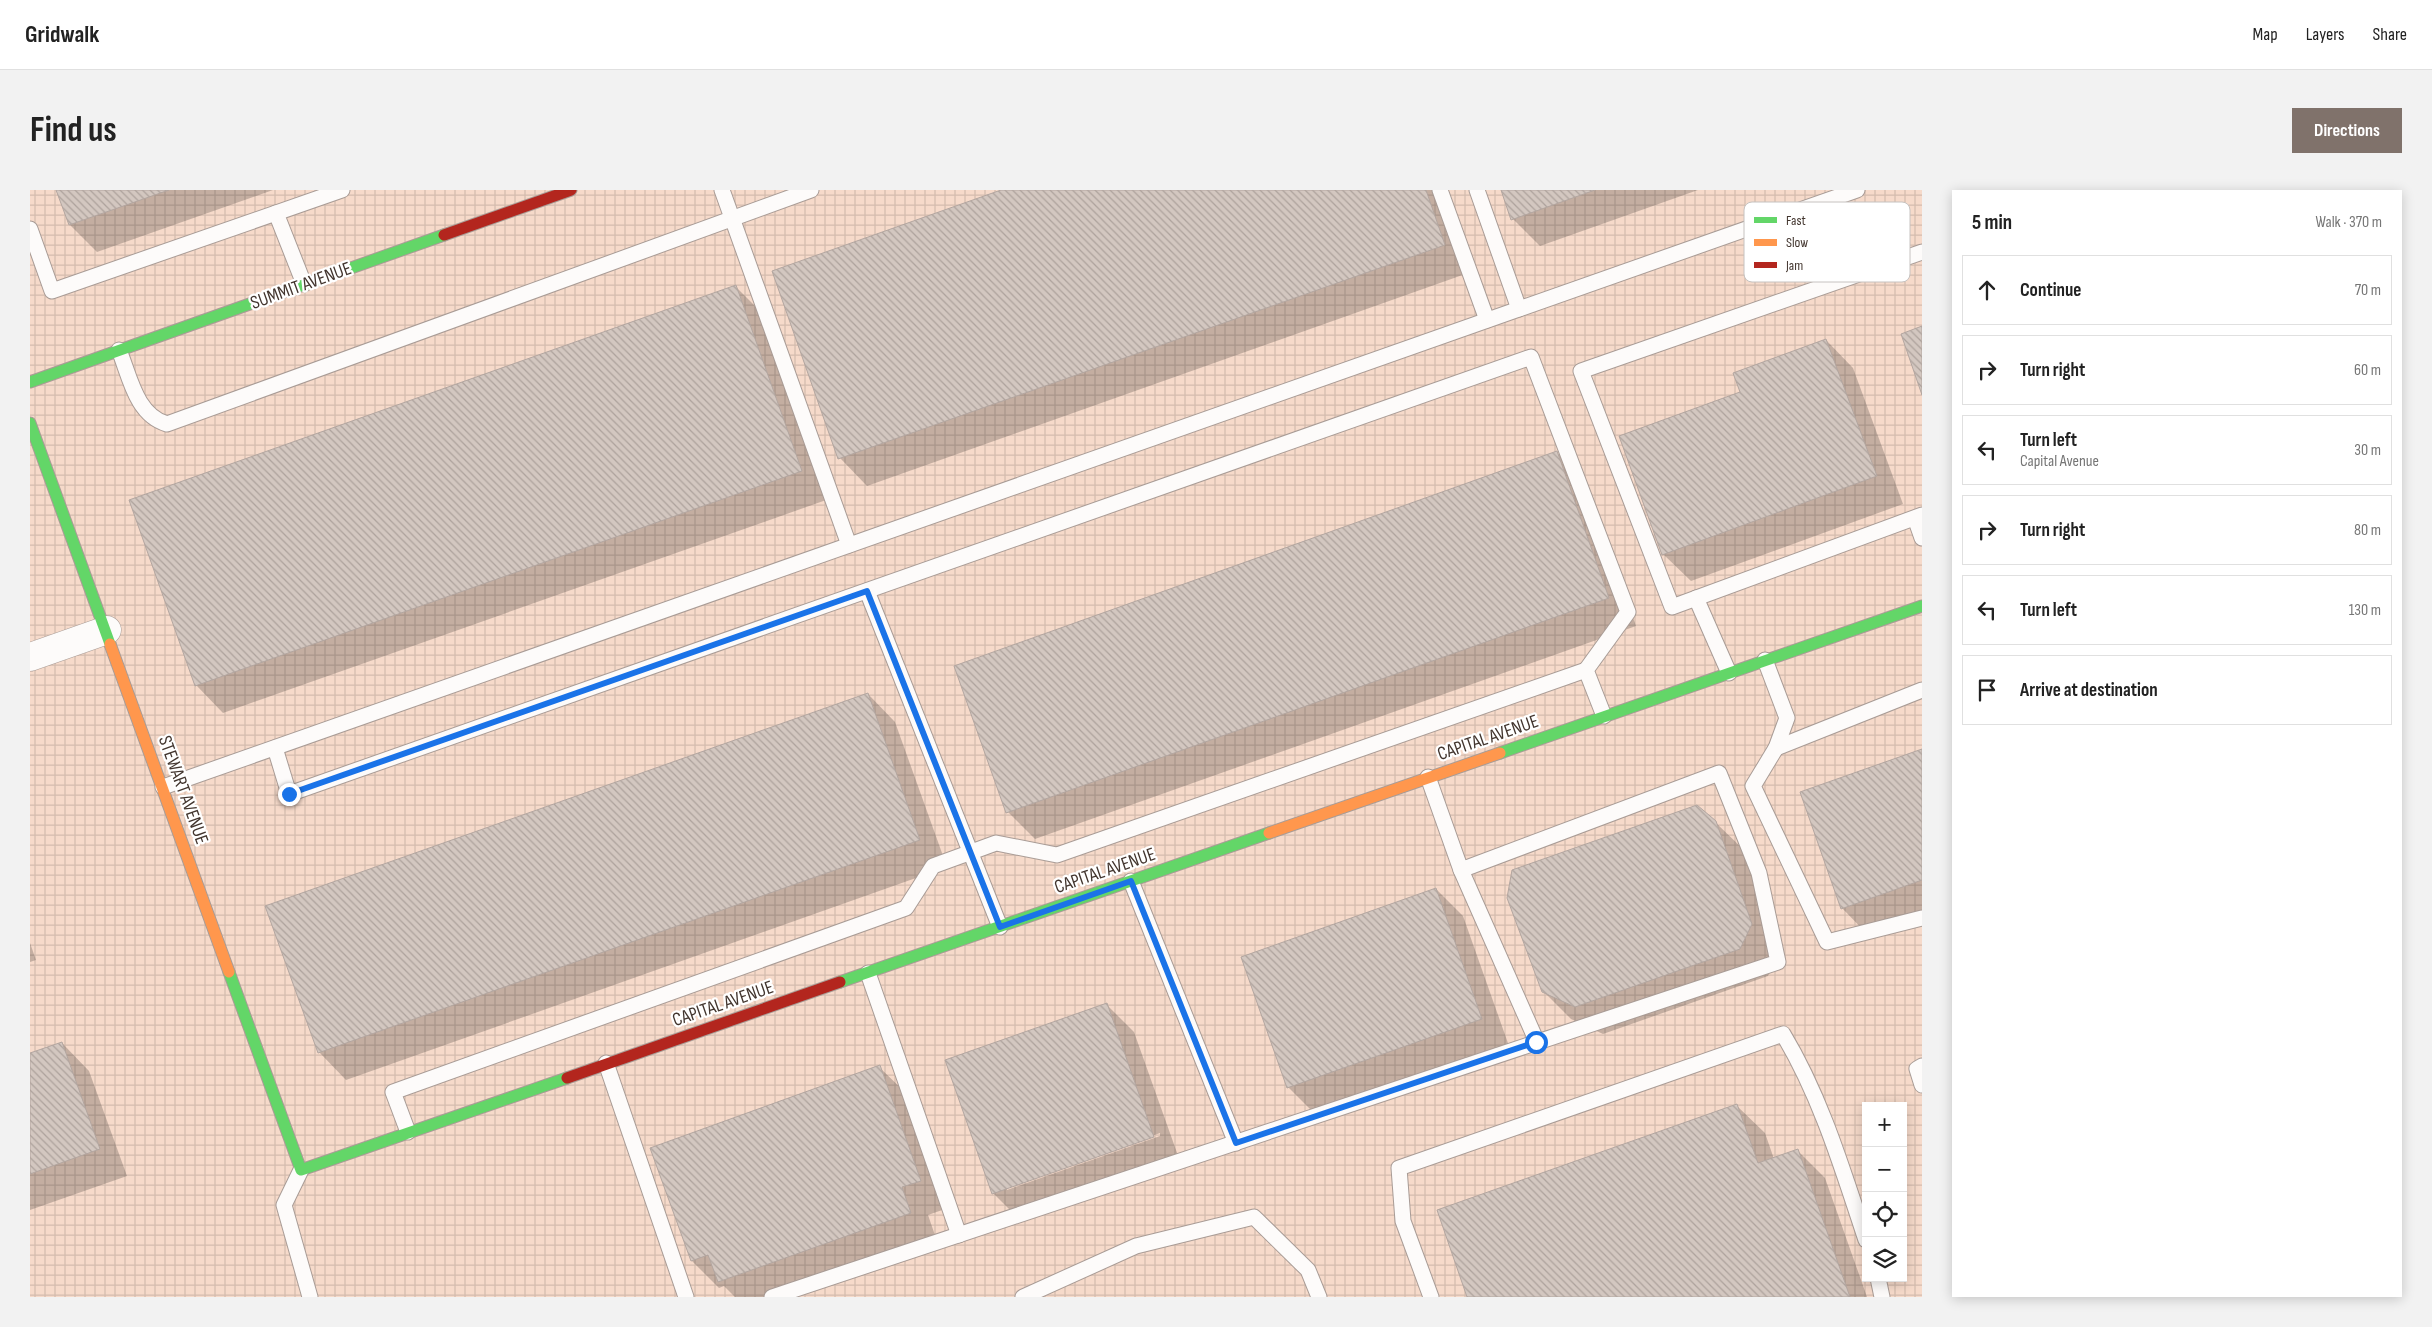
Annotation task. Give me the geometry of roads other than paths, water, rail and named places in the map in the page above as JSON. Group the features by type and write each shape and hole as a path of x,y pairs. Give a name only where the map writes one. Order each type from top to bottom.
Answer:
{"street":[{"name":"SUMMIT AVENUE","path":"30,382 571,190"},
{"name":"STEWART AVENUE","path":"31,431 107,630 301,1170"},
{"name":"CAPITAL AVENUE","path":"301,1170 1918,607"},
{"path":"30,657 107,630"}],"lane":[{"path":"30,229 52,292 342,190"},
{"path":"722,190 849,545"},
{"path":"119,350 142,407 154,420 167,424 811,190"},
{"path":"1440,190 1487,320"},
{"path":"1477,190 1519,309"},
{"path":"1823,202 1857,190"},
{"path":"276,213 304,284"},
{"path":"163,787 1744,230"},
{"path":"1910,256 1922,252"},
{"path":"1836,282 1581,371 1672,607 1919,516 1922,538"},
{"path":"275,748 289,794 1531,357 1628,612 1586,670 1057,855 996,843 970,852 933,866 906,908 393,1092 408,1132"},
{"path":"867,591 1000,927"},
{"path":"1696,598 1729,673"},
{"path":"1918,607 1922,623"},
{"path":"1765,660 1787,718 1776,748 1753,786 1827,942 1922,918"},
{"path":"1586,670 1604,716"},
{"path":"1776,748 1922,690"},
{"path":"772,1297 1778,962 1759,873 1719,773 1461,870"},
{"path":"1428,777 1461,870 1536,1042"},
{"path":"1131,881 1236,1143"},
{"path":"868,973 959,1235"},
{"path":"1431,1297 1403,1221 1399,1168 1783,1034 1800,1062 1843,1172 1865,1237"},
{"path":"606,1064 686,1297"},
{"path":"1922,1066 1918,1069 1922,1084"},
{"path":"301,1170 284,1204 302,1274 310,1297"},
{"path":"1023,1297 1136,1246 1254,1217 1308,1270 1319,1297"},
{"path":"1879,1282 1882,1297"}]}
